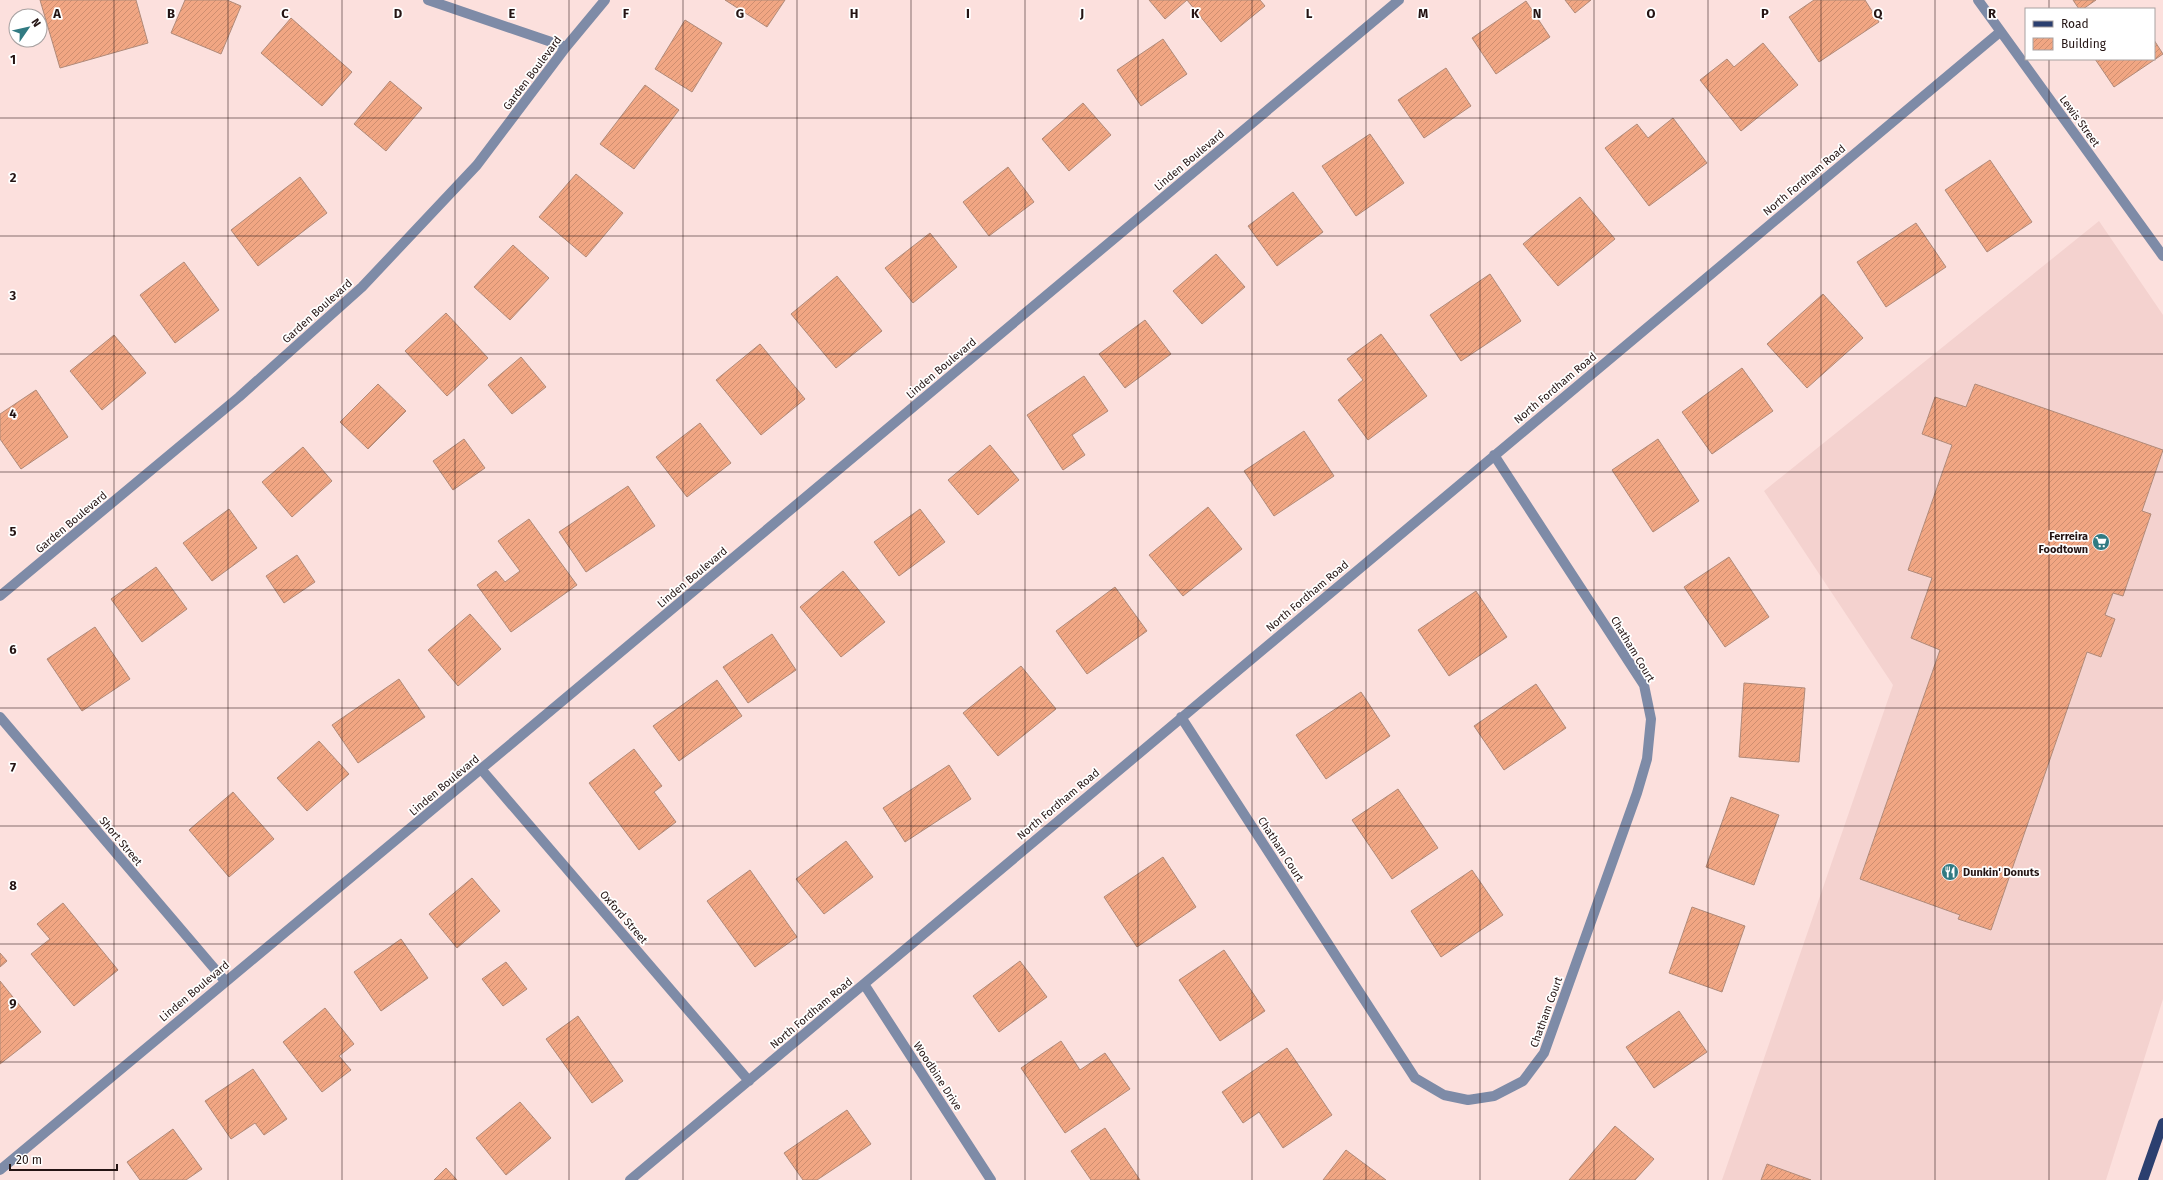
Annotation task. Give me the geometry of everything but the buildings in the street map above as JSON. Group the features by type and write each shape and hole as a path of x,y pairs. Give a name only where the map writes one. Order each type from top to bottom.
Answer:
{"main road":[{"path":"2143,1180 2163,1123"}],"street":[{"path":"428,0 566,48"},
{"name":"Garden Boulevard","path":"0,596 239,397 362,287 477,165 566,48 605,0"},
{"name":"Linden Boulevard","path":"0,1170 1399,0"},
{"name":"Lewis Street","path":"1978,0 2163,256"},
{"name":"North Fordham Road","path":"630,1180 2000,32"},
{"name":"Chatham Court","path":"1181,717 1415,1078 1444,1095 1468,1100 1494,1096 1523,1081 1544,1053 1635,800 1647,759 1651,719 1644,685 1494,455"},
{"name":"Short Street","path":"0,717 225,981"},
{"name":"Oxford Street","path":"481,769 749,1081"},
{"name":"Woodbine Drive","path":"864,984 991,1180"}],"shaded area":[{"path":"2099,221 2163,315 2163,999 2106,1180 1722,1180 1893,685 1764,491"}],"place":[{"name":"Ferreira Foodtown","path":"2101,542"},
{"name":"Dunkin' Donuts","path":"1950,872"}]}
